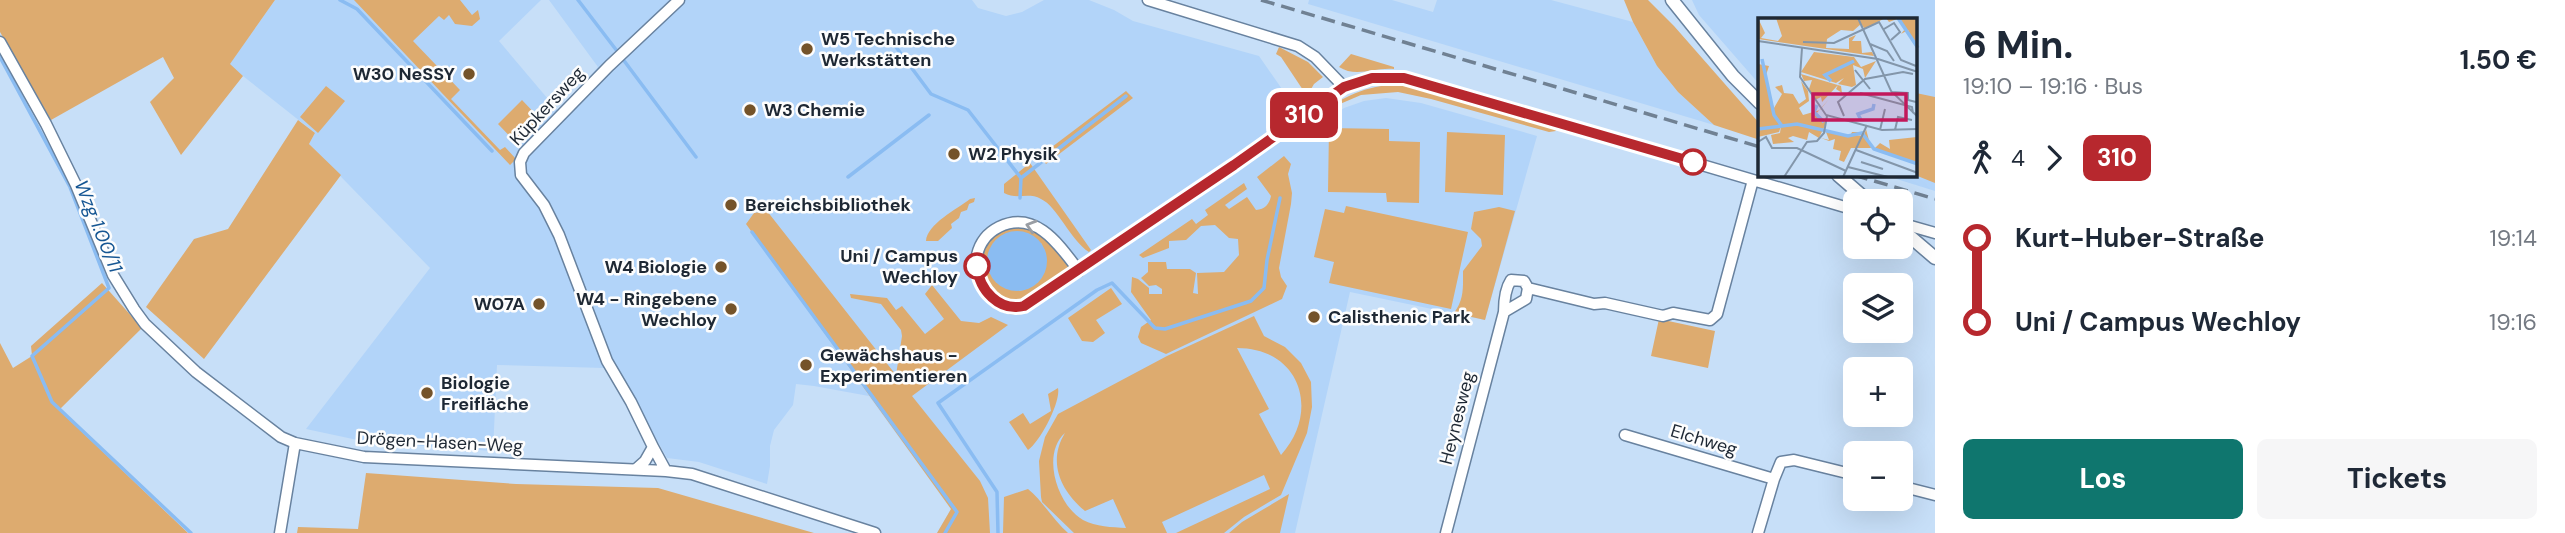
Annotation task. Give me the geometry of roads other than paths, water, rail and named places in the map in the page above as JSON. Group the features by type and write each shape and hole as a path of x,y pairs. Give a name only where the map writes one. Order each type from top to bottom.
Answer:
{"street":[{"name":"Küpkersweg","path":"666,471 607,361 559,235 544,205 519,169 524,153 608,66 679,0"},
{"path":"1148,0 1298,46 1315,57 1344,87"},
{"path":"1672,0 1733,76 1758,101"},
{"name":"Drögen-Hasen-Weg","path":"0,43 46,124 76,186 113,275 134,309 145,324 196,372 281,437 295,443 364,457 666,471 716,481 875,533"},
{"path":"1079,271 1051,236 1039,226 1021,222 1006,224 991,231 981,242 977,255 978,278 985,290 1013,309 1024,306 1079,271 1344,87 1372,78 1404,78 1843,206"},
{"path":"1840,177 1854,189"},
{"path":"1504,312 1522,303 1528,288 1594,304 1605,303 1663,316 1673,313 1710,320 1717,314 1753,180"},
{"path":"1913,227 1931,232"},
{"path":"1913,239 1935,258"},
{"name":"Heynesweg","path":"1446,533 1511,280 1524,281 1528,288"},
{"name":"Elchweg","path":"1625,435 1774,479"},
{"path":"280,533 295,443"},
{"path":"636,470 653,447"},
{"path":"1758,533 1781,462 1794,460 1843,472"},
{"path":"1913,489 1935,495"}],"waterway":[{"path":"340,0 357,9 492,151"},
{"path":"578,0 617,51"},
{"path":"896,47 931,94 968,110 1021,178"},
{"name":"Wzg 1.00/11","path":"0,57 70,187 109,288 32,356 52,402 191,533"},
{"path":"622,58 696,157"},
{"path":"1020,198 1021,178 1126,96"},
{"path":"848,177 929,115"},
{"path":"998,533 997,492 938,403 1097,290 1112,283 1155,328 1165,329 1251,301 1264,288 1280,198"},
{"path":"752,232 957,512 945,533"}],"railway":[{"path":"1261,0 1758,146"},
{"path":"1861,177 1935,199"}],"place":[{"name":"W5 Technische Werkstätten","path":"807,49"},
{"name":"W30 NeSSY","path":"469,74"},
{"name":"W3 Chemie","path":"750,110"},
{"name":"W2 Physik","path":"954,154"},
{"name":"Bereichsbibliothek","path":"731,205"},
{"name":"Uni / Campus Wechloy","path":"977,266"},
{"name":"W4 Biologie","path":"721,267"},
{"name":"W07A","path":"539,304"},
{"name":"W4 - Ringebene Wechloy","path":"731,309"},
{"name":"Calisthenic Park","path":"1314,317"},
{"name":"Gewächshaus - Experimentieren","path":"806,365"},
{"name":"Biologie Freifläche","path":"427,393"}]}
